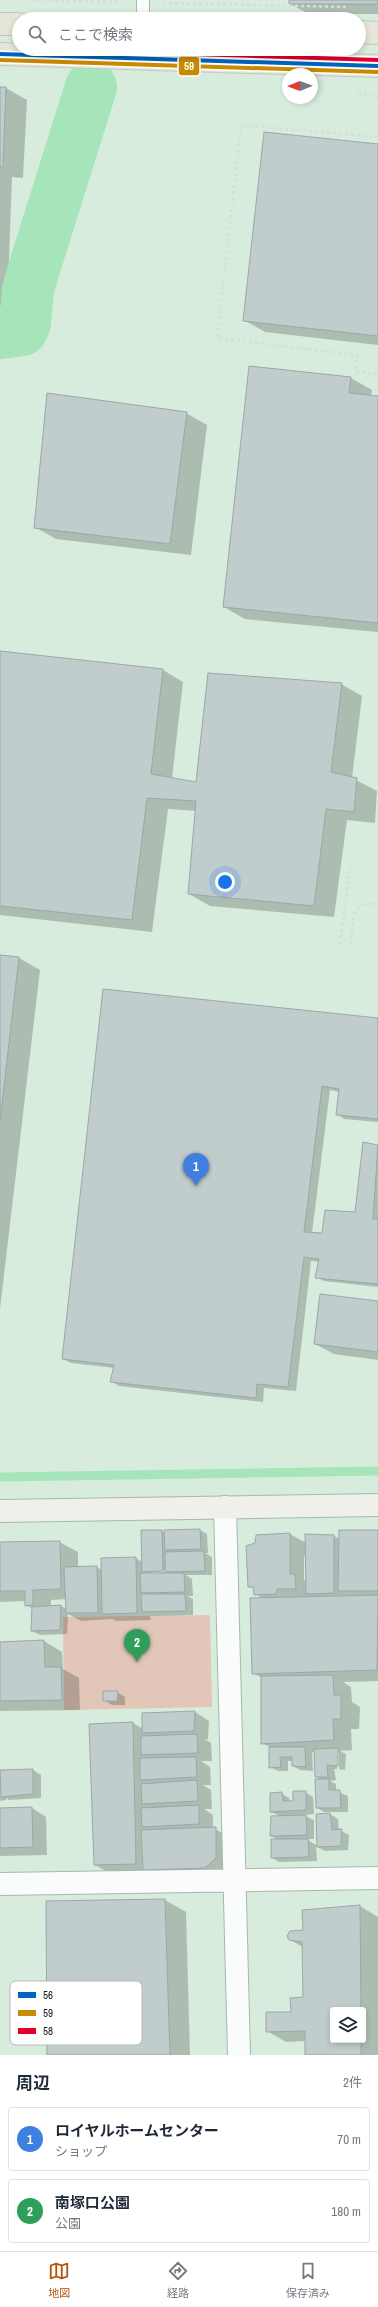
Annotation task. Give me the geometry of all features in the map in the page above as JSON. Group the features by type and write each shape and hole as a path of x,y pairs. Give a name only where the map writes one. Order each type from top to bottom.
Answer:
{"main road":[{"path":"0,24 12,24"},
{"path":"366,32 378,33"},
{"path":"0,54 12,54"},
{"path":"63,56 378,66"}],"street":[{"path":"0,1511 378,1504"},
{"path":"225,1507 238,2055"},
{"path":"0,1884 378,1878"}],"lane":[{"path":"143,1 143,12"}],"path":[{"path":"26,0 143,1 354,8"},
{"path":"378,137 241,125 217,338 357,355 356,372 378,374"},
{"path":"340,944 350,866"},
{"path":"352,944 354,914 360,905 378,903"}],"shaded area":[{"path":"210,1615 212,1707 64,1710 63,1617"}],"building":[{"path":"289,0 378,0 378,4 289,4"},
{"path":"0,87 6,87 3,167 0,167"},
{"path":"264,132 378,144 378,336 243,321"},
{"path":"249,366 351,377 349,393 378,396 378,623 223,607"},
{"path":"47,393 187,412 170,544 34,528"},
{"path":"0,651 163,669 151,774 196,782 208,673 342,683 331,772 357,778 354,812 326,809 314,906 188,894 196,801 147,798 132,920 0,906"},
{"path":"0,955 19,957 0,1121"},
{"path":"103,989 378,1018 378,1119 336,1115 339,1089 322,1086 304,1232 322,1233 325,1210 355,1212 363,1142 378,1145 373,1219 378,1219 378,1284 315,1278 319,1259 304,1257 288,1387 257,1384 256,1398 110,1382 114,1365 62,1359"},
{"path":"320,1294 378,1301 378,1352 314,1344"},
{"path":"200,1529 201,1549 165,1550 164,1530"},
{"path":"141,1530 162,1530 163,1571 142,1572"},
{"path":"339,1530 378,1530 378,1591 338,1591"},
{"path":"290,1533 290,1574 295,1574 296,1589 277,1589 276,1594 254,1595 253,1587 248,1587 246,1546 255,1543 256,1535"},
{"path":"305,1534 334,1535 334,1593 306,1594"},
{"path":"60,1541 61,1589 33,1590 33,1605 25,1606 25,1591 0,1591 0,1542"},
{"path":"204,1551 205,1571 165,1572 165,1552"},
{"path":"136,1557 137,1613 102,1614 101,1558"},
{"path":"97,1566 98,1613 66,1613 64,1567"},
{"path":"140,1573 184,1573 185,1592 141,1593"},
{"path":"141,1594 185,1594 186,1611 142,1612"},
{"path":"378,1595 377,1670 252,1674 250,1598"},
{"path":"61,1605 60,1630 31,1631 32,1607"},
{"path":"44,1640 45,1667 61,1667 62,1700 0,1701 0,1642"},
{"path":"333,1675 334,1695 341,1695 341,1719 333,1719 334,1740 261,1744 261,1676"},
{"path":"103,1691 118,1691 117,1701 103,1701"},
{"path":"195,1711 194,1731 142,1733 142,1713"},
{"path":"133,1722 136,1864 94,1865 89,1724"},
{"path":"197,1734 198,1753 141,1755 141,1736"},
{"path":"269,1747 305,1747 306,1767 292,1766 292,1757 280,1757 281,1767 269,1768"},
{"path":"338,1748 338,1766 327,1765 328,1777 315,1777 314,1749"},
{"path":"196,1757 197,1777 140,1780 140,1758"},
{"path":"33,1769 33,1794 1,1797 0,1770"},
{"path":"315,1779 329,1779 329,1790 340,1790 341,1808 316,1808"},
{"path":"197,1780 198,1801 142,1804 141,1784"},
{"path":"293,1791 306,1791 306,1810 270,1812 270,1793 282,1792 283,1801 293,1801"},
{"path":"199,1805 199,1824 142,1827 141,1808"},
{"path":"32,1807 33,1847 0,1848 0,1808"},
{"path":"330,1813 332,1830 342,1829 341,1846 317,1847 316,1814"},
{"path":"306,1815 307,1835 270,1836 271,1816"},
{"path":"216,1827 216,1858 205,1868 143,1870 141,1830"},
{"path":"271,1839 308,1839 309,1857 271,1858"},
{"path":"165,1899 170,2055 47,2055 47,2045 142,2045 142,1981 47,1981 46,1901"},
{"path":"360,1905 361,2007 330,2007 330,2043 361,2043 361,2055 305,2055 305,2031 266,2032 266,2012 291,2012 290,1998 303,1997 302,1942 289,1940 287,1936 290,1931 303,1930 302,1910"}],"waterway":[{"path":"0,333 22,330 25,323 28,290 33,272 91,87"},
{"path":"0,1477 378,1471"}],"transit line":[{"name":"56","path":"0,54 12,54"},
{"name":"56","path":"63,56 378,66"},
{"name":"58","path":"252,56 378,60"},
{"name":"59","path":"0,60 378,72"}],"place":[{"name":"ロイヤルホームセンター","path":"196,1186"},
{"name":"南塚口公園","path":"137,1662"}]}
